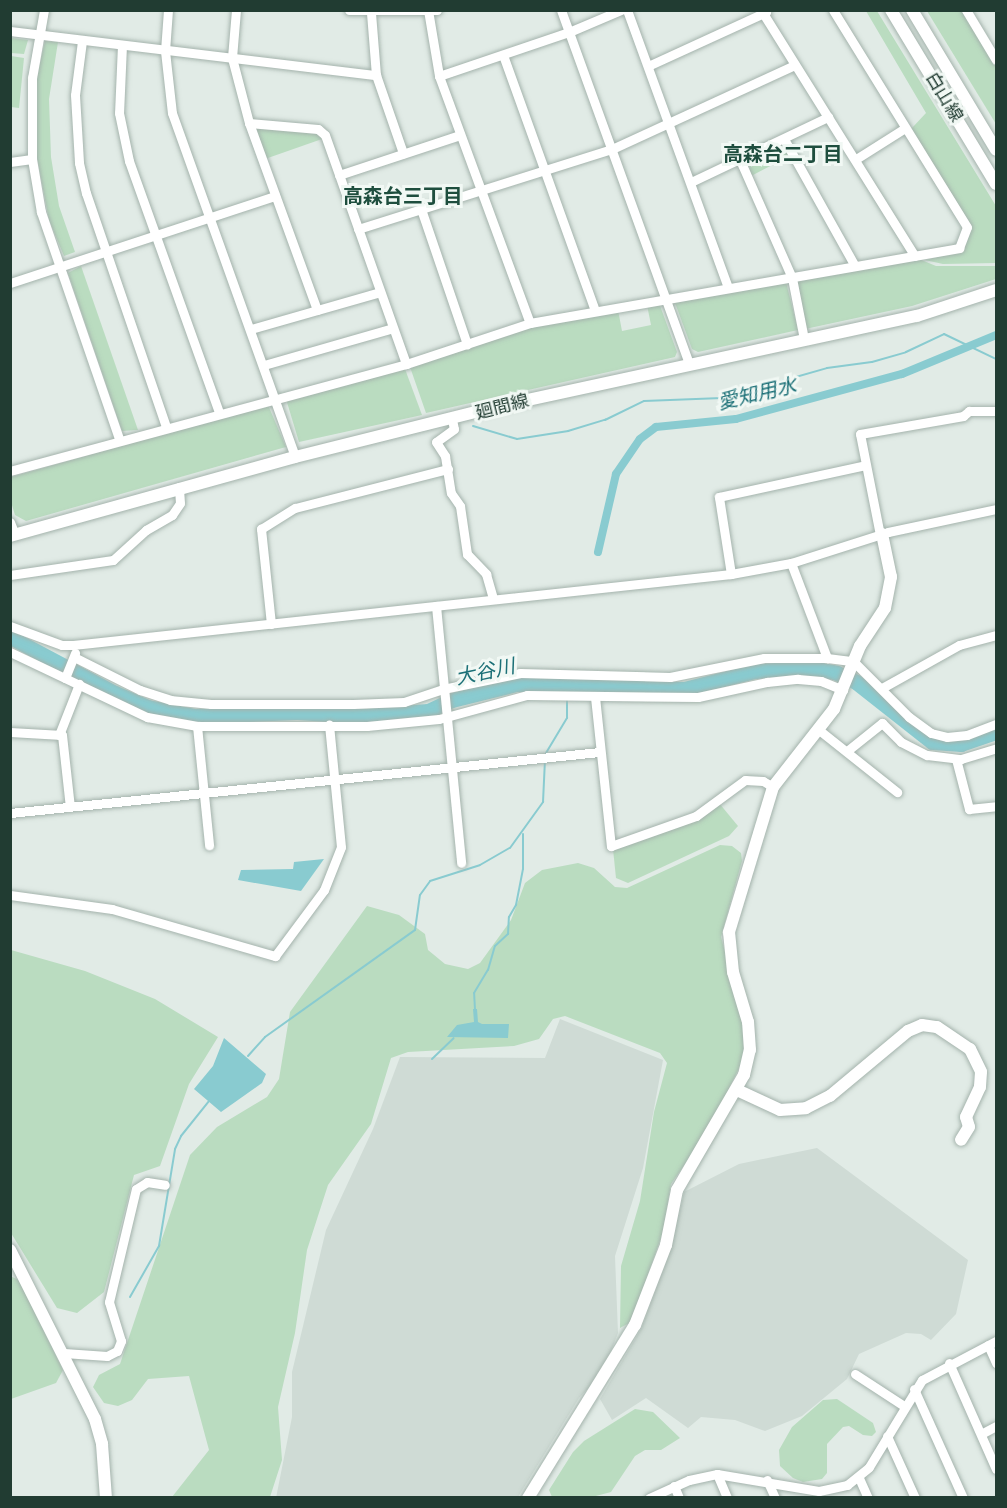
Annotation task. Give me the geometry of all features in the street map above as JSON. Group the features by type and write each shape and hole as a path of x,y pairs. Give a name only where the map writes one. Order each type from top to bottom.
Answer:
{"street":[{"path":"44,10 29,121 32,159 41,212 119,439"},
{"path":"168,10 165,51 172,113 295,457"},
{"path":"236,10 232,58 249,123 317,310"},
{"path":"349,10 371,13 431,11 439,76 530,323"},
{"path":"561,10 688,364"},
{"path":"439,76 569,33 621,10"},
{"path":"627,10 728,287"},
{"path":"10,471 119,439 406,364 530,323 959,248 967,227 833,10"},
{"name":"白山線","path":"891,10 996,184"},
{"name":"白山線","path":"912,10 996,150"},
{"path":"966,10 996,60"},
{"path":"648,66 764,11 795,65 915,256"},
{"path":"371,13 376,75 403,153"},
{"path":"10,31 376,75"},
{"path":"82,40 75,95 79,163 106,252 166,428"},
{"path":"122,45 118,101 123,138 219,413"},
{"path":"503,55 595,311"},
{"path":"358,229 612,149 795,65"},
{"path":"691,182 828,117"},
{"path":"249,123 318,129 325,135 406,364"},
{"path":"856,159 905,128"},
{"path":"339,175 460,135"},
{"path":"784,139 855,266"},
{"path":"10,162 32,159"},
{"path":"740,160 792,278 804,339"},
{"path":"10,284 275,196"},
{"path":"421,209 467,344"},
{"name":"廻間線","path":"13,536 179,487 295,457 688,364 917,316 996,290"},
{"path":"251,329 380,292"},
{"path":"264,365 393,328"},
{"path":"528,1497 635,1325 666,1245 676,1190 737,1090 750,1050 749,1032 728,951 729,932 773,787 819,730 844,687 853,661 885,609 891,591 860,434 963,416 969,411 996,411"},
{"path":"452,419 454,429 435,442 448,469 451,493 460,506 467,554 486,574 493,599"},
{"path":"731,574 719,497 866,465"},
{"path":"271,624 261,529 295,508 448,469"},
{"path":"10,575 113,560 146,530 172,515 180,503 179,487"},
{"path":"10,626 62,645 73,645 731,574 790,563 881,535 996,509"},
{"path":"10,522 13,536"},
{"path":"790,563 827,658"},
{"path":"435,606 461,863"},
{"path":"882,688 959,645 996,635"},
{"path":"65,678 76,658 73,645"},
{"path":"10,652 147,717 197,726 368,726 446,717 526,695 698,697 767,682 798,680 821,681 844,687"},
{"path":"76,658 140,690 191,703 376,704 418,699 520,673 670,677 764,658 827,658 853,661 909,717 931,733 947,737 967,735 996,724"},
{"path":"70,807 59,735 79,684"},
{"path":"595,697 610,846 696,816 745,780 763,781 773,787"},
{"path":"847,751 882,723 914,751 956,759 996,748"},
{"path":"10,895 112,909 275,956 331,878 340,847 329,725"},
{"path":"197,726 209,845"},
{"path":"819,730 897,792"},
{"path":"10,732 59,735"},
{"path":"10,813 450,765 599,752"},
{"path":"956,759 969,809 996,806"},
{"path":"737,1090 780,1110 806,1108 830,1096 908,1031 922,1025 938,1027 970,1049 981,1072 980,1087 966,1117 969,1127 961,1140"},
{"path":"64,1353 107,1356 117,1351 120,1341 109,1302 136,1189 147,1182 165,1185"},
{"path":"10,1250 64,1353 95,1419 102,1444 106,1497"},
{"path":"649,1497 674,1486 717,1474 767,1480 820,1494 834,1490 859,1478 914,1389 932,1372 992,1343 996,1363"},
{"path":"949,1363 996,1469"},
{"path":"855,1374 904,1406"},
{"path":"914,1389 963,1497"},
{"path":"981,1434 996,1426"},
{"path":"887,1436 915,1497"},
{"path":"717,1474 727,1497"},
{"path":"859,1478 868,1497"},
{"path":"767,1480 775,1497"},
{"path":"674,1486 679,1497"}],"shaded area":[{"path":"560,1019 663,1060 643,1168 615,1256 618,1333 602,1374 579,1398 518,1497 276,1498 292,1417 292,1372 326,1230 373,1129 400,1057 545,1058"},
{"path":"817,1148 968,1260 956,1314 931,1340 921,1334 906,1333 859,1354 847,1379 802,1416 765,1431 735,1420 701,1417 688,1428 646,1398 612,1420 600,1399 641,1329 671,1249 684,1192 739,1164"}],"green space":[{"path":"866,11 877,11 996,206 996,263 943,264 925,260 962,251 971,225 911,129 926,113"},
{"path":"927,11 962,11 996,67 996,124"},
{"path":"11,38 28,40 24,54 11,53"},
{"path":"45,41 58,42 49,99 51,157 59,206 75,252 64,256 49,220 35,147 36,81"},
{"path":"11,56 24,58 19,108 11,107"},
{"path":"257,126 318,133 322,139 265,159 255,130"},
{"path":"780,144 790,156 751,176 748,159"},
{"path":"919,259 936,266 996,266 996,279 912,306 805,329 796,283 799,280"},
{"path":"81,266 138,430 122,431 68,273"},
{"path":"786,282 798,330 698,352 692,349 674,300"},
{"path":"659,303 677,352 675,357 426,413 410,367 532,326 618,310 622,331 651,325 647,305"},
{"path":"405,369 422,415 299,442 286,399"},
{"path":"268,405 286,447 26,521 15,515 11,502 11,477"},
{"path":"719,803 738,826 729,836 628,883 616,878 613,849"},
{"path":"720,845 732,846 741,853 742,861 721,937 743,1021 744,1058 708,1131 671,1184 663,1232 631,1322 620,1328 621,1266 640,1201 654,1112 667,1063 660,1053 565,1016 553,1019 539,1039 514,1046 408,1052 391,1058 371,1124 328,1185 307,1250 295,1333 278,1407 282,1460 270,1497 172,1497 209,1450 189,1376 148,1379 132,1400 118,1406 104,1403 93,1387 99,1375 120,1364 190,1155 217,1127 267,1097 279,1079 290,1012 367,906 399,915 425,934 428,950 445,964 468,969 480,963 511,920 525,883 542,870 578,863 594,868 615,887 627,888"},
{"path":"11,950 85,971 155,999 218,1037 189,1084 160,1166 134,1175 104,1292 77,1313 57,1308 11,1233"},
{"path":"10,1276 19,1280 63,1370 56,1383 11,1399"},
{"path":"837,1399 873,1423 876,1432 872,1436 863,1435 849,1426 843,1427 827,1444 827,1473 822,1479 803,1482 793,1478 780,1466 779,1450 792,1427 823,1400"},
{"path":"635,1409 653,1412 680,1438 661,1450 645,1450 635,1456 611,1492 592,1497 552,1497 549,1490 573,1452 584,1441"}],"water":[{"path":"324,859 301,891 238,880 241,870 293,869 294,862"},
{"path":"473,1009 477,1009 478,1022 482,1024 509,1024 508,1038 447,1037 457,1025 474,1022"},
{"path":"224,1038 266,1074 262,1083 221,1112 194,1089 213,1066"}],"waterway":[{"path":"473,426 517,439 568,431 605,420 644,401 722,398 827,368 872,362 906,352 944,334 996,359"},
{"name":"愛知用水","path":"598,552 616,474 640,439 656,427 736,419 902,374 996,335"},
{"name":"大谷川","path":"10,637 115,693 148,707 195,716 297,712 359,716 428,711 452,700 516,684 684,689 755,671 810,668 837,673 856,682 932,742 961,744 996,732"},
{"path":"546,753 567,718 567,700"},
{"path":"248,1056 265,1037 415,930 420,895 430,881 480,865 510,848 543,802 545,759"},
{"path":"475,1010 474,993 488,970 495,946 508,934 509,917 516,905 523,869 523,834"},
{"path":"432,1059 454,1038"},
{"path":"130,1297 159,1246 175,1149 181,1136 209,1101"}],"district":[{"name":"高森台二丁目","path":"783,154"},
{"name":"高森台三丁目","path":"403,196"}]}
